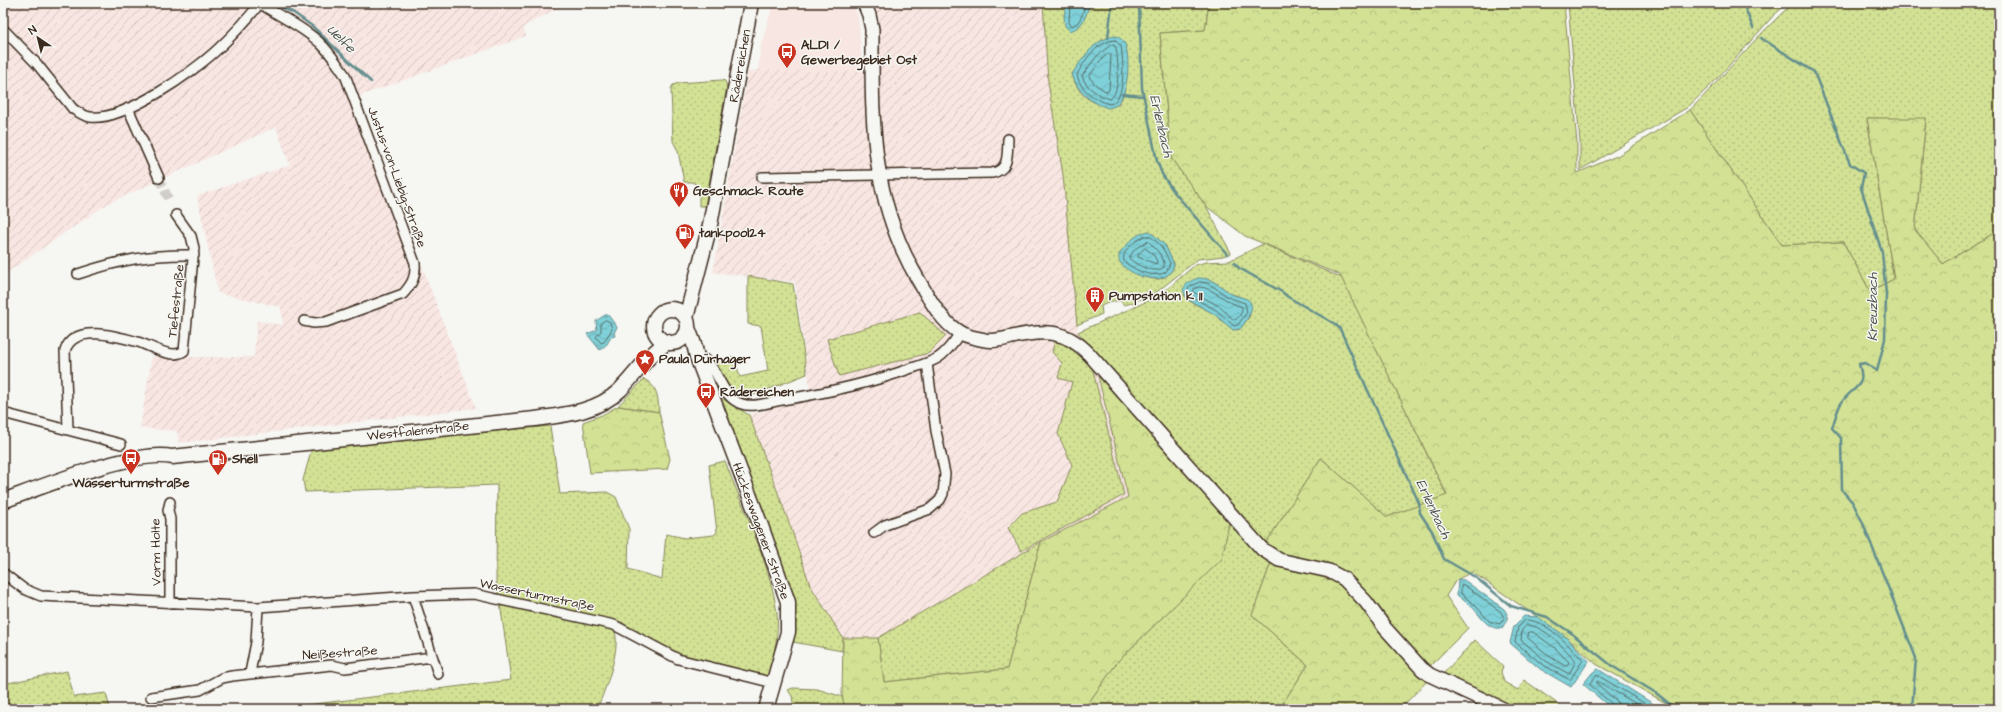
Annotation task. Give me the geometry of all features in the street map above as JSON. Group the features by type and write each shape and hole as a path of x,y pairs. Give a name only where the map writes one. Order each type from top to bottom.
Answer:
{"main road":[{"name":"Rädereichen","path":"687,323 693,287 700,271 710,225 751,5"},
{"name":"Rädereichen","path":"673,309 693,287"},
{"path":"673,309 681,312 687,323 685,336 673,341 661,339 656,332 655,325 659,315 665,310 673,309"},
{"name":"Hückeswagener Straße","path":"687,323 698,359 788,602 788,632 766,709"},
{"name":"Westfalenstraße","path":"645,360 656,332"},
{"name":"Hückeswagener Straße","path":"673,341 687,345 698,359"},
{"name":"Westfalenstraße","path":"3,501 110,465 156,456 172,457 559,416 591,408 611,398 645,360 673,341"},
{"name":"Westfalenstraße","path":"3,509 113,470 157,464 172,457"}],"street":[{"path":"3,28 37,64 66,102 81,114 97,117 128,108 158,92 193,70 227,41 260,3"},
{"name":"Justus-von-Liebig-Straße","path":"260,3 303,30 320,43 330,53 345,75 415,264 416,273 412,284 403,294 326,322 314,323 304,321"},
{"path":"864,3 869,15 872,29 874,132 878,174 891,221 911,266 934,306 960,333 986,340 1040,332 1058,334 1068,338 1089,354 1128,400 1262,549 1279,560 1336,574 1352,585 1422,669 1430,675 1503,709"},
{"path":"128,108 159,178"},
{"path":"762,177 998,172 1002,170 1007,161 1008,139"},
{"name":"Tiefestraße","path":"68,429 64,351 71,339 85,333 127,339 170,353 180,354 184,351 194,255 191,236 176,215"},
{"name":"Tiefestraße","path":"78,274 112,263 137,258 162,254 194,255"},
{"path":"698,359 706,360 710,364 730,396 742,404 748,405 801,397 863,384 927,363 938,358 947,350 960,333"},
{"path":"874,534 885,525 930,509 940,500 943,494 945,474 936,431 927,363"},
{"path":"3,413 121,444"},
{"name":"Vorm Holte","path":"170,502 168,510 170,519 170,602"},
{"name":"Wasserturmstraße","path":"3,572 24,589 41,596 258,607 413,596 474,594 614,625 678,659 774,683"},
{"path":"413,596 438,674"},
{"path":"250,673 256,642 258,607"},
{"name":"Neißestraße","path":"151,697 200,690 222,678 250,673 332,665 344,668 432,657"}],"shaded area":[{"path":"3,3 566,3 523,27 526,36 357,97 476,408 179,443 177,431 140,428 152,357 254,357 257,321 283,325 281,307 218,293 197,196 290,165 276,127 107,204 3,275"},
{"path":"772,3 850,3 858,15 863,73 758,70 761,45"},
{"path":"873,3 1043,3 1048,82 1063,175 1078,332 1092,353 1128,497 1041,542 878,638 843,638 810,585 791,528 749,415 798,401 810,389 795,282 713,272 748,72 758,70 877,72 879,18"}],"green space":[{"path":"1043,3 1067,3 1064,16 1078,28 1083,21 1090,3 1209,3 1205,30 1160,33 1171,158 1206,206 1231,253 1223,256 1198,259 1158,291 1124,305 1121,301 1112,301 1101,306 1102,314 1077,325 1063,175 1048,82","holes":["1103,39 1126,55 1127,74 1124,94 1118,105 1101,104 1083,95 1075,83 1072,74 1089,51","1149,231 1165,245 1174,264 1170,272 1160,279 1153,279 1141,273 1120,252 1137,236"]},
{"path":"1209,3 1571,3 1564,4 1577,143 1577,173 1619,155 1690,110 1782,245 1843,242 1870,291 1894,279 1867,118 1926,118 1915,230 1943,264 1999,230 1999,709 1686,709 1664,702 1596,664 1565,636 1472,572 1456,580 1446,596 1468,628 1428,668 1354,581 1283,558 1264,546 1321,458 1387,517 1447,495 1340,275 1245,236 1206,206 1171,158 1160,33 1205,30"},
{"path":"1568,3 1788,3 1774,15 1716,80 1688,107 1580,170 1580,143"},
{"path":"1793,3 1999,3 1999,230 1943,264 1915,230 1926,119 1867,118 1894,279 1870,291 1843,242 1782,245 1690,110 1766,29"},
{"path":"725,81 727,86 705,206 699,206 699,191 697,185 692,182 684,182 678,151 673,141 671,89 673,85 679,83"},
{"path":"1263,244 1342,278 1447,496 1387,517 1321,458 1264,546 1132,397 1078,332 1159,296 1195,265 1206,262 1229,261","holes":["1209,279 1232,294 1241,297 1250,316 1240,329 1237,330 1227,325 1214,314 1190,301 1184,295"]},
{"path":"748,276 793,284 807,374 746,398 739,396 729,389 713,360 734,357 740,377 768,371 761,326 748,324"},
{"path":"920,312 946,336 929,353 839,376 827,339"},
{"path":"1055,341 1069,346 1092,367 1124,495 1021,551 1008,528 1022,513 1057,502 1072,465 1058,434 1072,382 1058,378 1062,363 1052,352"},
{"path":"1098,376 1230,518 1222,559 1119,660 1084,709 845,709 842,695 843,638 878,638 884,682 1007,669 1041,542 1128,497"},
{"path":"644,379 655,389 658,397 659,412 618,406"},
{"path":"718,396 749,415 791,528 810,585 843,638 842,651 793,642 796,622 792,594"},
{"path":"618,406 659,412 670,459 667,469 590,473 583,422 602,415"},
{"path":"550,426 560,494 607,492 616,497 629,529 628,569 662,579 666,534 685,538 714,535 717,532 709,465 725,461 755,536 774,595 777,613 777,637 769,676 765,677 709,664 672,652 638,635 623,623 499,596 496,581 497,485 305,492 303,480 312,448"},
{"path":"1230,518 1272,560 1252,615 1308,665 1279,709 1084,709 1119,660 1221,559"},
{"path":"1041,542 1007,669 884,682 878,638"},
{"path":"1272,560 1336,579 1429,679 1400,709 1279,709 1308,665 1252,615"},
{"path":"500,603 613,628 616,635 615,656 597,709 273,709 511,680"},
{"path":"1475,640 1503,666 1501,672 1504,682 1518,690 1524,680 1565,709 1515,709 1442,675"},
{"path":"67,671 74,697 106,693 110,709 3,709 3,684"},
{"path":"793,688 817,689 843,697 845,709 794,709 792,696 788,690"}],"water":[{"path":"1067,3 1090,3 1086,16 1081,24 1070,31 1065,26 1064,16"},
{"path":"1116,36 1123,41 1127,51 1127,81 1120,100 1115,106 1108,108 1090,100 1081,92 1072,74 1090,50 1102,41"},
{"path":"1149,231 1165,245 1174,264 1170,273 1155,279 1136,274 1127,269 1121,264 1119,259 1121,251 1134,238"},
{"path":"1199,278 1208,279 1232,294 1249,300 1251,304 1250,312 1240,329 1233,330 1214,314 1187,299 1183,290 1184,288 1189,282"},
{"path":"605,315 608,315 617,327 614,333 615,336 611,337 607,344 600,350 587,334 597,330 596,321"},
{"path":"1458,579 1464,580 1504,609 1507,614 1507,618 1502,628 1488,625 1472,607 1457,595"},
{"path":"1524,616 1538,617 1565,636 1589,661 1571,687 1540,669 1510,643 1514,626"},
{"path":"1598,669 1660,709 1612,709 1583,684 1592,673"}],"waterway":[{"name":"Uelfe","path":"273,3 294,13 312,26 371,82"},
{"path":"1108,38 1112,3"},
{"name":"Erlenbach","path":"1139,3 1142,88 1157,161 1162,174 1174,192 1227,254"},
{"name":"Kreuzbach","path":"1743,3 1753,28"},
{"name":"Kreuzbach","path":"1761,38 1814,72 1850,164 1864,173 1861,188 1882,252 1886,294 1885,339 1877,371 1865,363 1859,364 1861,372 1860,382 1840,405 1832,428 1841,438 1842,490 1853,503 1862,521 1916,658 1912,709"},
{"path":"1122,94 1143,96"},
{"name":"Erlenbach","path":"1234,263 1239,268 1335,324 1340,329 1419,503 1420,513 1432,531 1444,559 1475,577 1511,606 1547,617 1570,632 1612,666 1656,693 1676,709"}],"tunnel":[{"path":"159,178 170,202"}],"place":[{"name":"ALDI / Gewerbegebiet Ost","path":"787,69"},
{"name":"Geschmack Route","path":"679,208"},
{"name":"tankpool24","path":"685,250"},
{"name":"Pumpstation k 11","path":"1095,313"},
{"name":"Paula Dürhager","path":"645,376"},
{"name":"Rädereichen","path":"706,409"},
{"name":"Wasserturmstraße","path":"131,475"},
{"name":"Shell","path":"218,476"}]}
